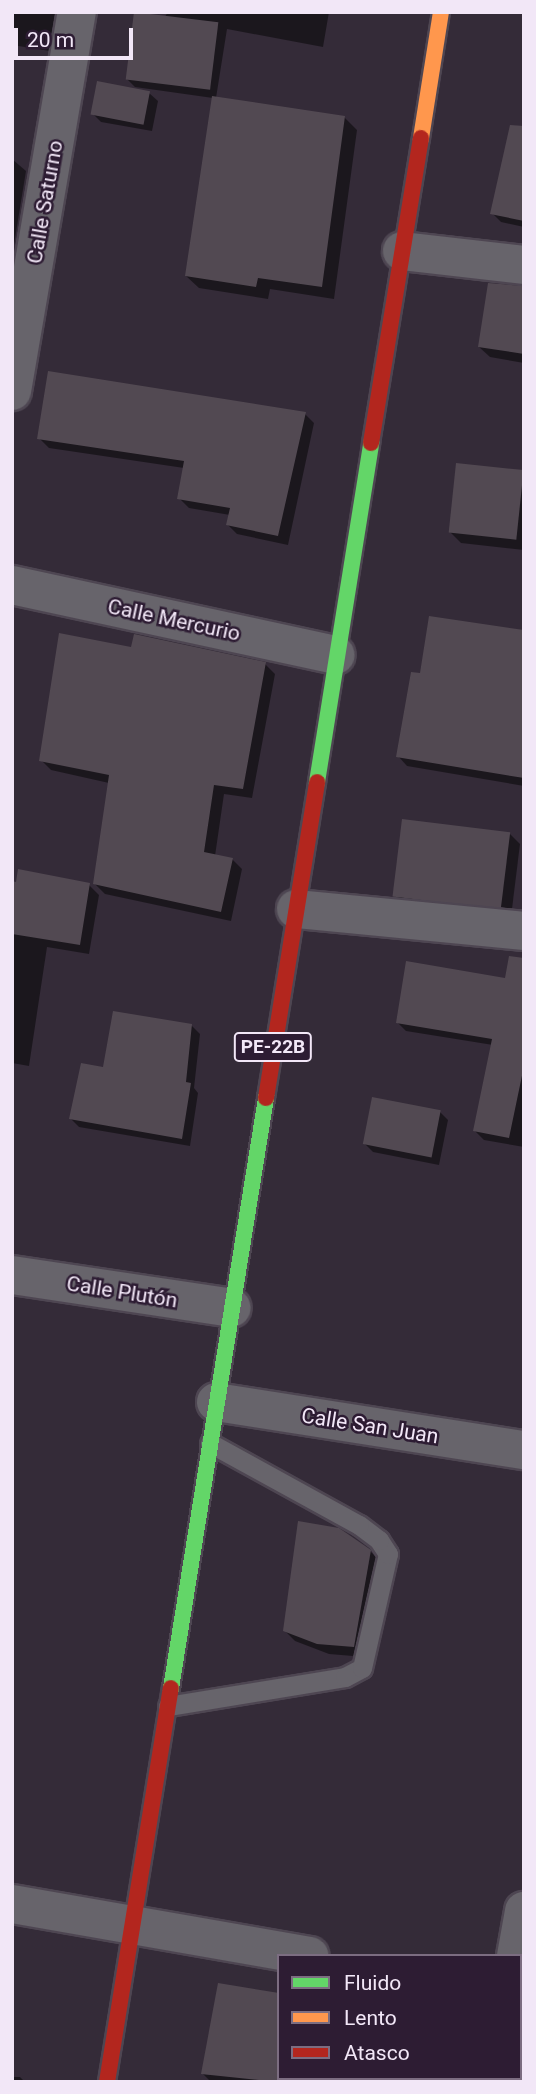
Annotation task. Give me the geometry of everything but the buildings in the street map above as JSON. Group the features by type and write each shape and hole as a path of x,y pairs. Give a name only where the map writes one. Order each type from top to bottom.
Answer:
{"highway":[{"name":"PE-22B","path":"107,2082 442,12"}],"street":[{"name":"Calle Saturno","path":"12,391 77,12"},
{"path":"402,251 524,265"},
{"name":"Calle Mercurio","path":"12,585 336,655"},
{"path":"296,909 524,931"},
{"name":"Calle Plutón","path":"12,1275 232,1308"},
{"name":"Calle San Juan","path":"216,1402 524,1450"},
{"path":"12,1904 297,1954"},
{"path":"516,1954 524,1911"}],"lane":[{"path":"168,1706 345,1678 362,1668 388,1554 379,1540 359,1525 210,1443"}],"traffic: fast":[{"path":"317,782 371,443"},
{"path":"171,1688 266,1098"}],"traffic: slow":[{"path":"421,138 441,12"}],"traffic: jam":[{"path":"371,443 421,138"},
{"path":"266,1098 317,782"},
{"path":"107,2082 171,1688"}]}
